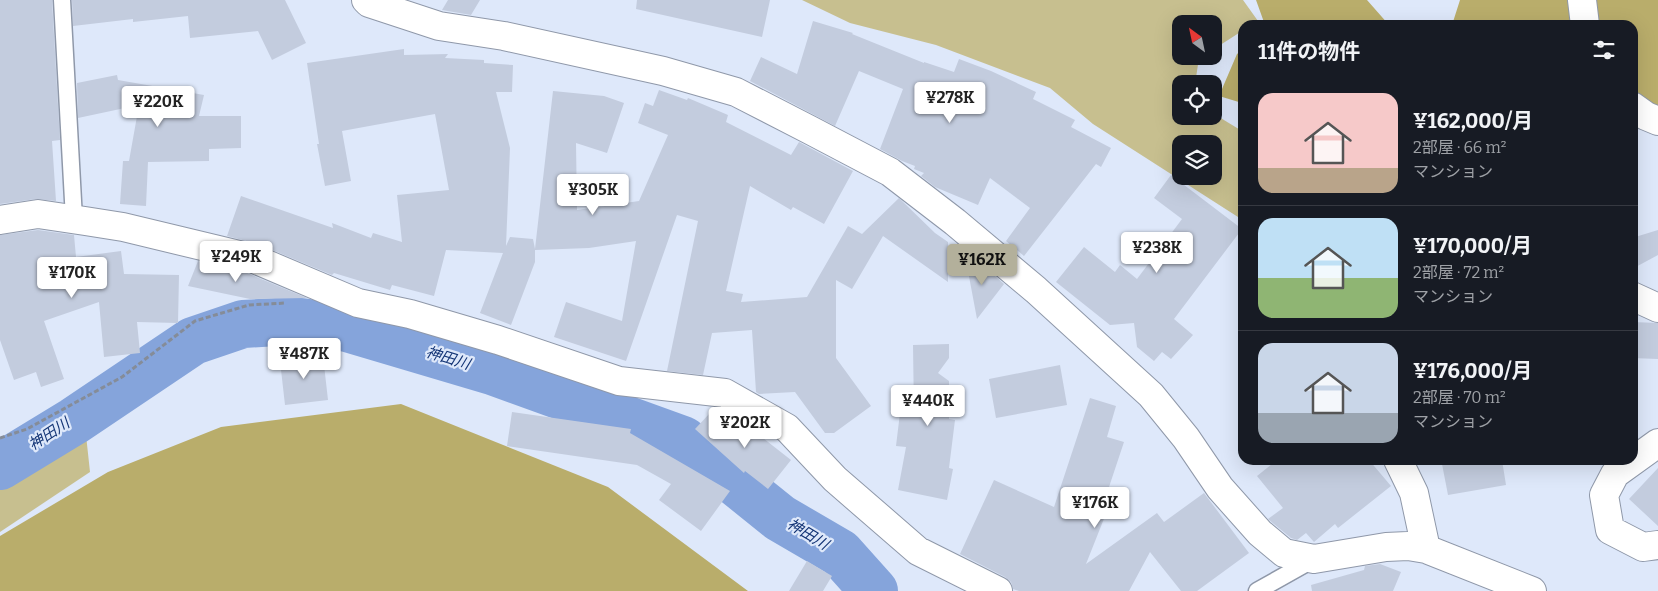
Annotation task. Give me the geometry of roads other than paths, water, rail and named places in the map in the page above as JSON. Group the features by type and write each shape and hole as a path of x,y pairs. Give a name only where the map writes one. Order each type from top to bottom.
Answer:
{"street":[{"path":"366,0 439,26 504,36 663,71 736,92 890,172 955,222 1036,290 1151,395 1186,438 1220,488 1260,533 1284,553 1314,559 1386,547 1408,546 1426,549 1532,591"},
{"path":"1582,0 1584,20"},
{"path":"1638,110 1658,121"},
{"path":"0,220 38,214 123,227 252,258 358,303 410,314 498,340 619,381 726,392 786,428 835,479 918,551 998,591"},
{"path":"1638,290 1658,284"},
{"path":"1638,299 1658,308"},
{"path":"1638,457 1658,443"},
{"path":"1400,465 1414,493 1426,549"},
{"path":"1627,465 1615,474 1604,495 1610,530 1643,547 1658,545"}],"lane":[{"path":"62,0 74,219"},
{"path":"1257,591 1314,559"}],"waterway":[{"name":"神田川","path":"0,466 74,421 193,341 243,324 293,321 347,328 492,371 683,440 780,518 840,553 874,591"}]}
